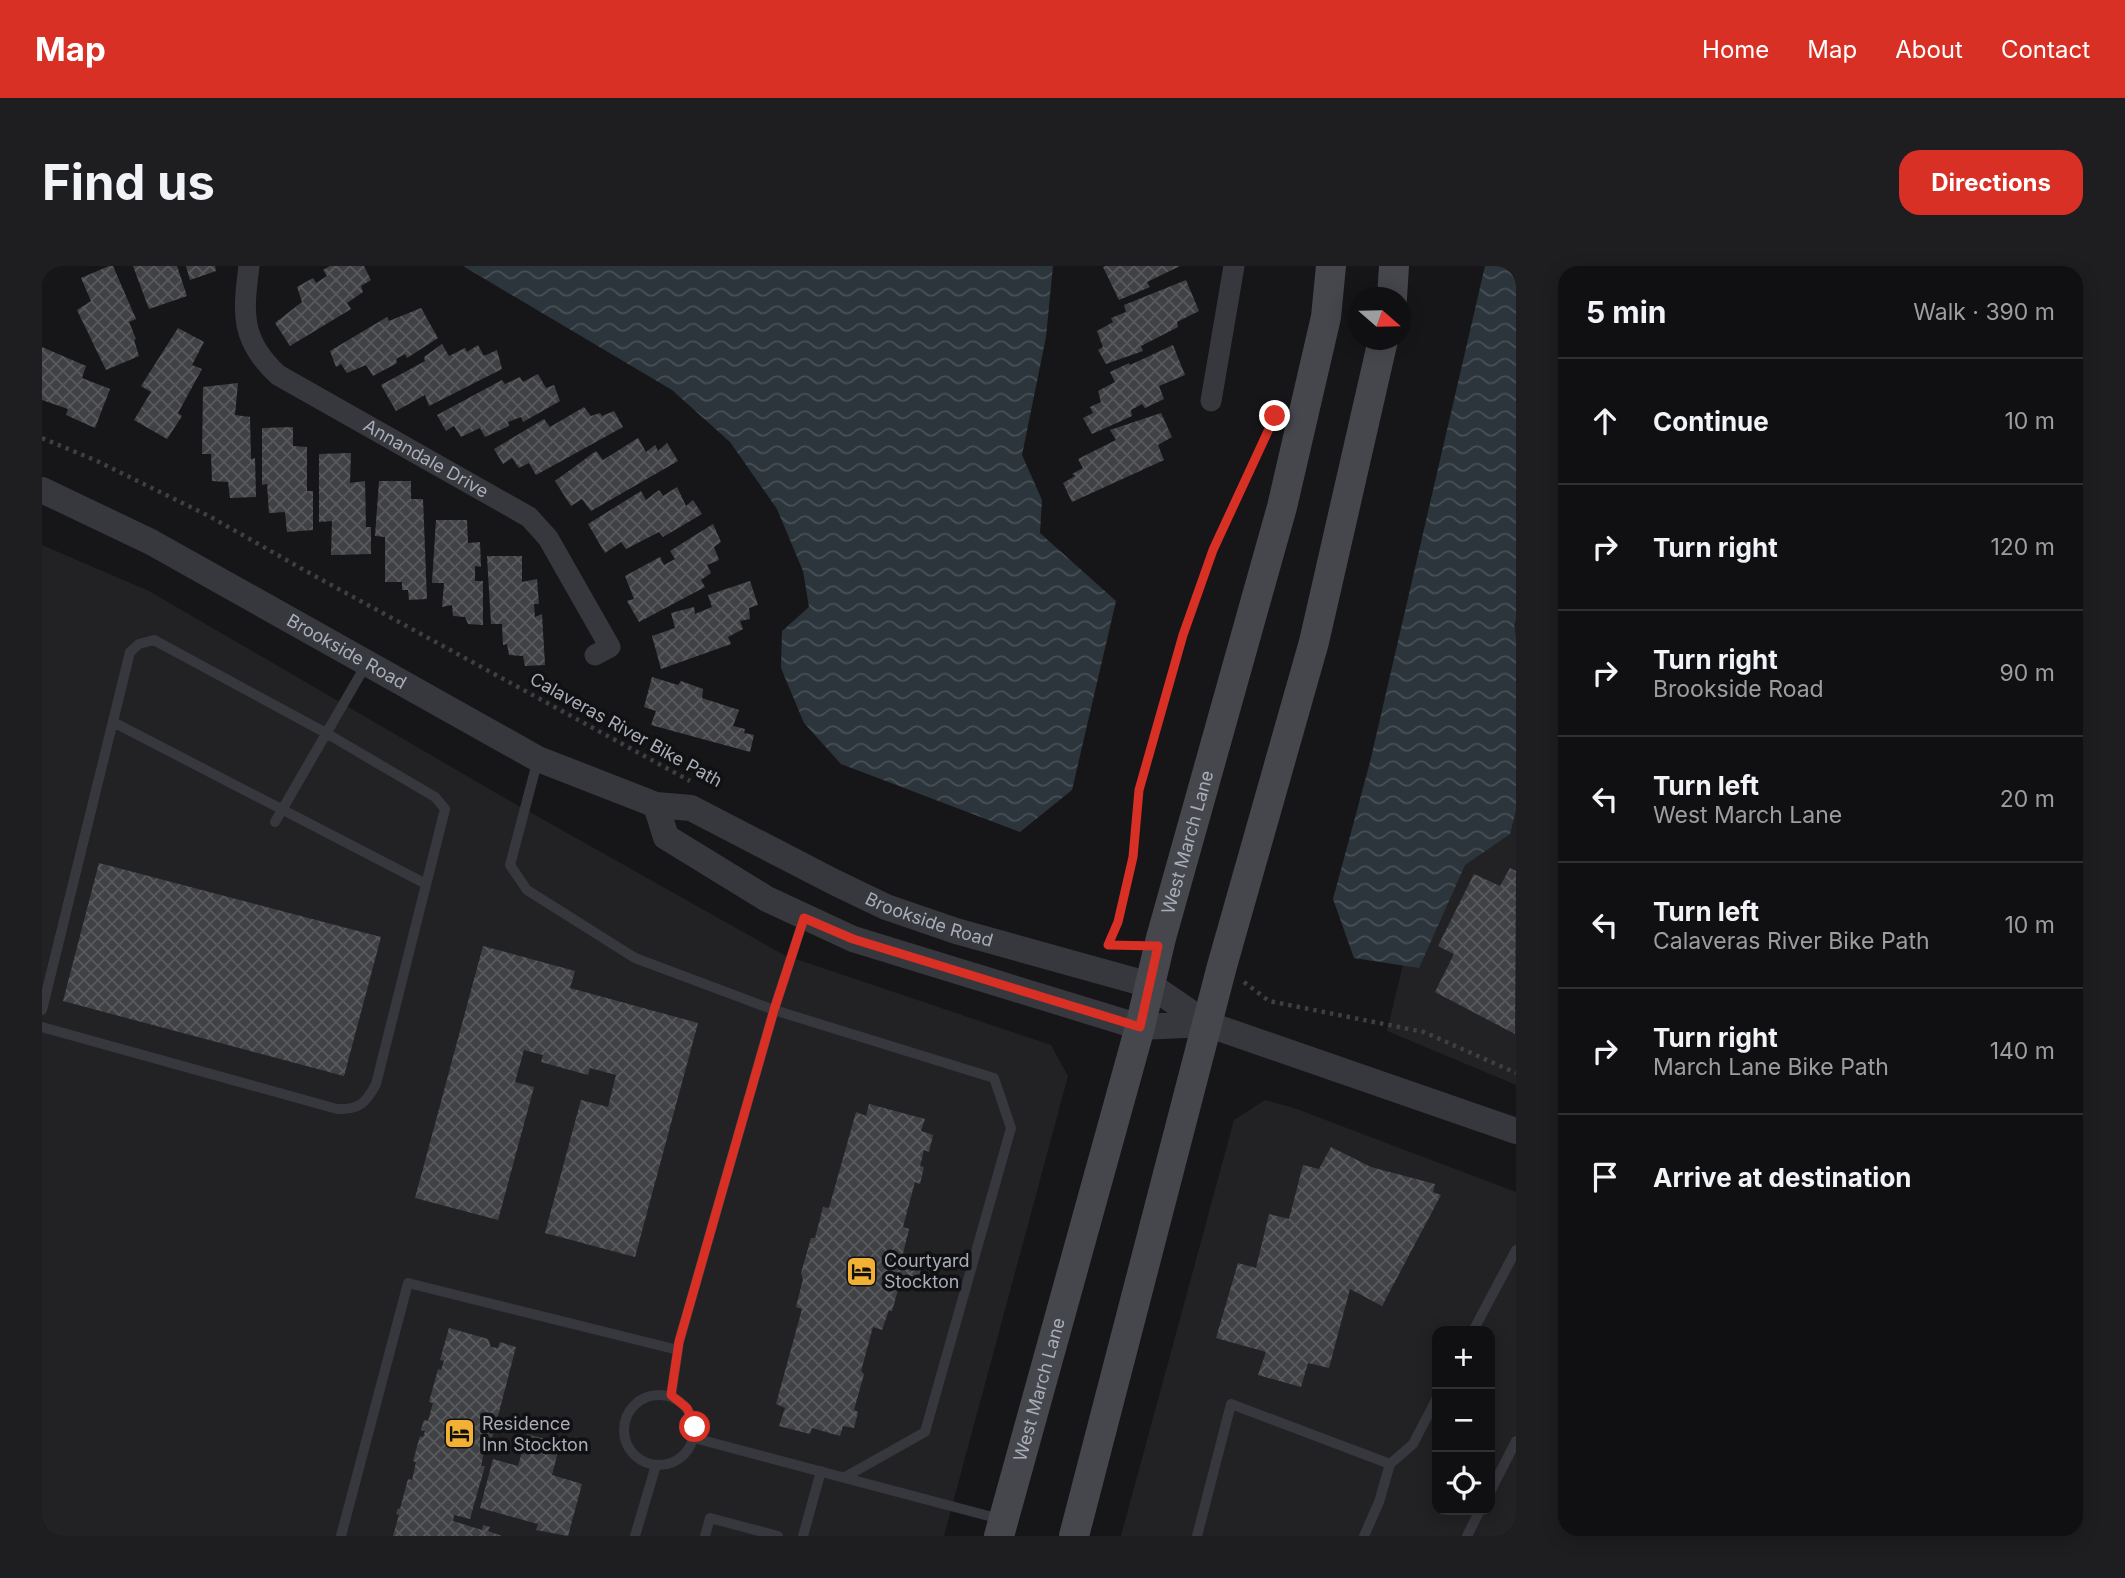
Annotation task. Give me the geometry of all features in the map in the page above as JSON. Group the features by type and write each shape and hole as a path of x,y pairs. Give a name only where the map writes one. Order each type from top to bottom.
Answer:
{"main road":[{"name":"West March Lane","path":"1001,1528 1140,1027 1158,946 1282,507 1326,317 1331,266"},
{"path":"1393,287 1394,266"},
{"path":"1074,1536 1222,966 1314,642 1381,350"}],"street":[{"name":"Annandale Drive","path":"249,266 243,309 248,334 262,360 278,375 529,517 548,538 610,647 595,655"},
{"path":"1211,401 1234,266"},
{"name":"Brookside Road","path":"42,490 151,542 538,759 656,805 691,808 834,883 886,907 956,931 1150,985 1207,1024 1516,1131"},
{"name":"Brookside Road","path":"656,805 666,837 767,899 853,939 1140,1027 1207,1024"}],"lane":[{"path":"42,1010 130,652 139,644 155,640 326,733 435,797 445,809 376,1084 367,1101 353,1110 337,1110 42,1027"},
{"path":"275,822 367,663"},
{"path":"113,722 426,884"},
{"path":"538,759 510,865 527,890 635,958 774,1010 993,1078 1011,1128 925,1432 845,1477"},
{"path":"671,1395 678,1350 774,1010 804,918"},
{"path":"1476,1326 1516,1250"},
{"path":"341,1536 408,1283 678,1350"},
{"path":"671,1395 687,1408 695,1427 694,1438 684,1455 675,1461 656,1465 644,1462 634,1455 627,1445 624,1422 629,1411 647,1396 671,1395"},
{"path":"1197,1536 1231,1404 1391,1464"},
{"path":"1364,1536 1379,1502 1391,1464 1413,1444 1432,1408"},
{"path":"694,1438 845,1477 1001,1528"},
{"path":"1495,1482 1516,1441"},
{"path":"635,1536 656,1465"},
{"path":"803,1536 821,1471"},
{"path":"1467,1536 1478,1515"},
{"path":"705,1536 710,1518 778,1536"}],"path":[{"path":"1108,945 1118,922 1133,857 1139,790 1183,635 1213,550 1275,416"},
{"name":"Calaveras River Bike Path","path":"42,438 97,461 209,516 700,786"},
{"path":"1095,945 1158,946"},
{"path":"1222,966 1269,1000 1423,1032 1516,1073"}],"shaded area":[{"path":"42,545 149,591 496,793 784,955 1051,1045 1068,1076 944,1536 42,1536"},
{"path":"1516,586 1516,1085 1387,1031 1425,873"},
{"path":"1265,1100 1294,1108 1516,1192 1516,1536 1121,1536 1234,1120"}],"water":[{"path":"463,266 1053,266 1046,337 1022,455 1042,500 1040,533 1116,601 1072,790 1020,832 841,764 804,723 781,668 782,631 809,607 803,571 777,509 730,442 672,390"},
{"path":"1485,266 1516,266 1516,810 1510,834 1465,865 1419,968 1354,958 1333,899 1370,762"}],"building":[{"path":"113,266 136,319 129,322 139,356 106,370 77,310 91,301 81,278"},
{"path":"133,266 177,266 187,296 149,309"},
{"path":"186,266 215,266 216,271 190,280"},
{"path":"330,266 364,266 371,280 361,286 363,292 347,303 351,309 290,346 275,323 302,302 297,287 313,278 316,283 327,276 323,270"},
{"path":"1180,266 1147,282 1150,287 1119,300 1103,267"},
{"path":"1186,280 1199,311 1177,322 1178,327 1141,346 1143,351 1106,364 1098,350 1103,347 1097,331 1113,322 1111,318 1126,312 1124,305"},
{"path":"421,308 438,338 407,358 405,354 396,359 397,363 373,376 366,365 347,373 341,364 336,367 330,351 387,317 389,321"},
{"path":"178,328 204,342 192,365 202,369 178,413 182,416 167,439 134,420 151,392 141,386"},
{"path":"442,344 449,356 465,348 467,352 478,345 484,356 497,350 502,369 429,406 425,395 396,411 381,385 425,361 424,357"},
{"path":"1173,345 1185,375 1159,386 1164,399 1145,408 1142,404 1131,410 1132,416 1092,434 1083,418 1093,413 1090,407 1101,402 1098,391 1115,382 1110,372"},
{"path":"42,347 86,366 82,378 110,389 95,428 66,415 68,409 42,400"},
{"path":"538,374 546,388 554,385 560,401 523,422 521,417 508,422 509,426 485,437 480,428 461,437 454,426 446,431 437,415 502,380 505,384 520,377 523,382"},
{"path":"238,383 235,415 250,417 251,459 255,458 256,497 230,498 228,482 212,481 211,454 202,454 203,387"},
{"path":"584,407 591,416 600,413 602,416 614,411 623,427 536,475 529,463 519,468 512,458 503,464 494,449 544,419 550,427"},
{"path":"1161,413 1172,437 1158,445 1164,460 1072,502 1063,483 1083,468 1078,459 1116,440 1110,430"},
{"path":"293,427 293,446 307,447 307,491 313,491 313,530 287,532 285,512 269,513 267,484 262,485 262,428"},
{"path":"638,438 646,452 655,445 658,451 667,443 678,461 591,511 582,499 571,506 555,481 596,451 603,460"},
{"path":"351,453 350,483 365,481 366,527 371,527 371,554 331,555 332,521 319,522 319,454"},
{"path":"379,481 411,481 411,499 423,499 427,599 409,600 408,590 402,590 402,582 385,582 385,537 375,536"},
{"path":"677,487 686,506 693,500 702,514 663,537 659,532 626,549 621,542 605,553 588,524 641,491 646,500 659,490 663,496"},
{"path":"436,520 467,520 468,543 480,542 481,567 475,566 475,581 483,581 483,625 468,624 465,617 453,616 452,605 442,607 444,583 432,583"},
{"path":"713,524 721,542 714,547 719,560 707,565 711,573 701,580 705,587 639,622 627,601 634,599 625,576 660,557 664,565 675,559 670,551"},
{"path":"487,556 522,556 522,582 537,579 539,604 534,604 535,617 542,614 545,665 525,666 523,656 509,655 507,644 503,645 502,624 491,624"},
{"path":"750,581 758,605 749,608 750,619 740,621 743,629 728,637 731,644 661,669 652,636 675,628 671,613 694,607 695,614 712,607 708,595"},
{"path":"652,677 678,685 681,681 703,689 702,698 739,710 733,726 745,729 744,733 754,735 750,752 651,725 656,711 644,707"},
{"path":"99,863 381,937 344,1076 63,1001"},
{"path":"1510,868 1516,871 1515,1034 1435,992 1454,954 1438,946 1474,874 1500,886"},
{"path":"483,946 575,971 570,988 698,1023 635,1257 545,1233 581,1100 608,1107 616,1075 590,1068 588,1075 541,1062 543,1055 524,1050 515,1082 534,1087 498,1220 415,1198"},
{"name":"Courtyard Stockton","path":"869,1104 925,1119 921,1131 933,1135 929,1152 924,1150 920,1166 924,1167 920,1184 915,1182 903,1227 909,1229 901,1262 921,1269 916,1287 900,1283 892,1311 889,1310 882,1330 873,1327 861,1371 864,1374 854,1410 858,1412 854,1428 843,1426 840,1436 812,1428 810,1434 779,1426 785,1408 776,1404 802,1309 796,1307 803,1279 801,1273 811,1238 815,1238 823,1207 829,1208 856,1112 866,1116"},
{"path":"1331,1147 1371,1167 1435,1184 1433,1192 1441,1195 1382,1306 1350,1289 1329,1368 1308,1363 1301,1387 1258,1375 1266,1352 1216,1338 1238,1263 1256,1268 1269,1214 1289,1219 1303,1165 1319,1169"},
{"name":"Residence Inn Stockton","path":"449,1328 488,1339 491,1347 498,1348 500,1342 516,1347 488,1454 484,1452 481,1466 485,1466 470,1519 454,1515 453,1521 482,1530 483,1525 490,1527 488,1531 502,1536 393,1536 399,1515 396,1514 398,1508 400,1509 408,1479 412,1480 416,1462 413,1461 420,1436 423,1437 425,1431 421,1430 424,1420 428,1421 433,1403 429,1402 438,1369 441,1370 444,1361 440,1360"},
{"path":"527,1434 560,1443 552,1475 582,1484 568,1536 536,1530 538,1524 480,1508 493,1459 518,1466"}],"place":[{"name":"Courtyard Stockton","path":"861,1271"},
{"name":"Residence Inn Stockton","path":"459,1434"}],"route":[{"path":"695,1427 687,1408 671,1395 679,1342 774,1010 804,918 853,939 940,968 1140,1027 1158,946 1108,945 1118,922 1133,857 1139,790 1183,635 1213,550 1275,416"}]}
